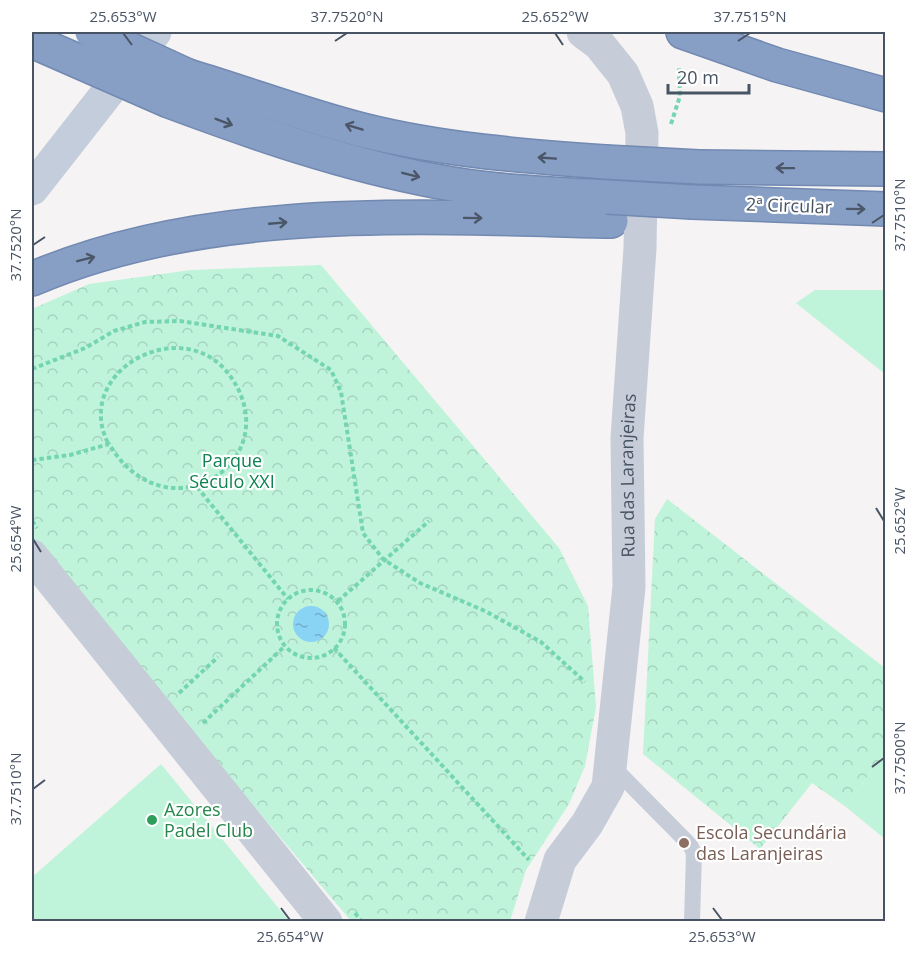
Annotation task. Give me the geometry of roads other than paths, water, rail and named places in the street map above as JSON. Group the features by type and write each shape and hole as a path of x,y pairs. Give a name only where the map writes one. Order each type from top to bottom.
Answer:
{"highway":[{"path":"92,32 178,89 255,133 435,181 520,192 609,209"},
{"path":"682,32 777,64 885,95"},
{"path":"32,40 178,89"},
{"name":"2ª Circular","path":"178,89 361,130 433,144 512,155 699,167 885,169"},
{"name":"2ª Circular","path":"609,209 692,202 885,209"},
{"path":"32,279 68,263 232,227 320,219 447,218 609,209"}],"main road":[{"path":"36,173 121,32"},
{"path":"36,173 155,32"}],"street":[{"name":"Rua das Laranjeiras","path":"541,921 560,860 587,824 608,787 629,587 627,438 640,248 642,133 637,106 623,74 599,44 583,32"},
{"path":"32,556 326,921"}],"lane":[{"path":"611,765 690,845 694,853 692,921"}],"water":[{"path":"311,606 324,611 329,624 324,637 311,642 298,637 293,624 298,611"}],"place":[{"name":"Azores Padel Club","path":"152,820"},
{"name":"Escola Secundária das Laranjeiras","path":"684,843"}],"park label":[{"name":"Parque Século XXI","path":"232,471"}]}
